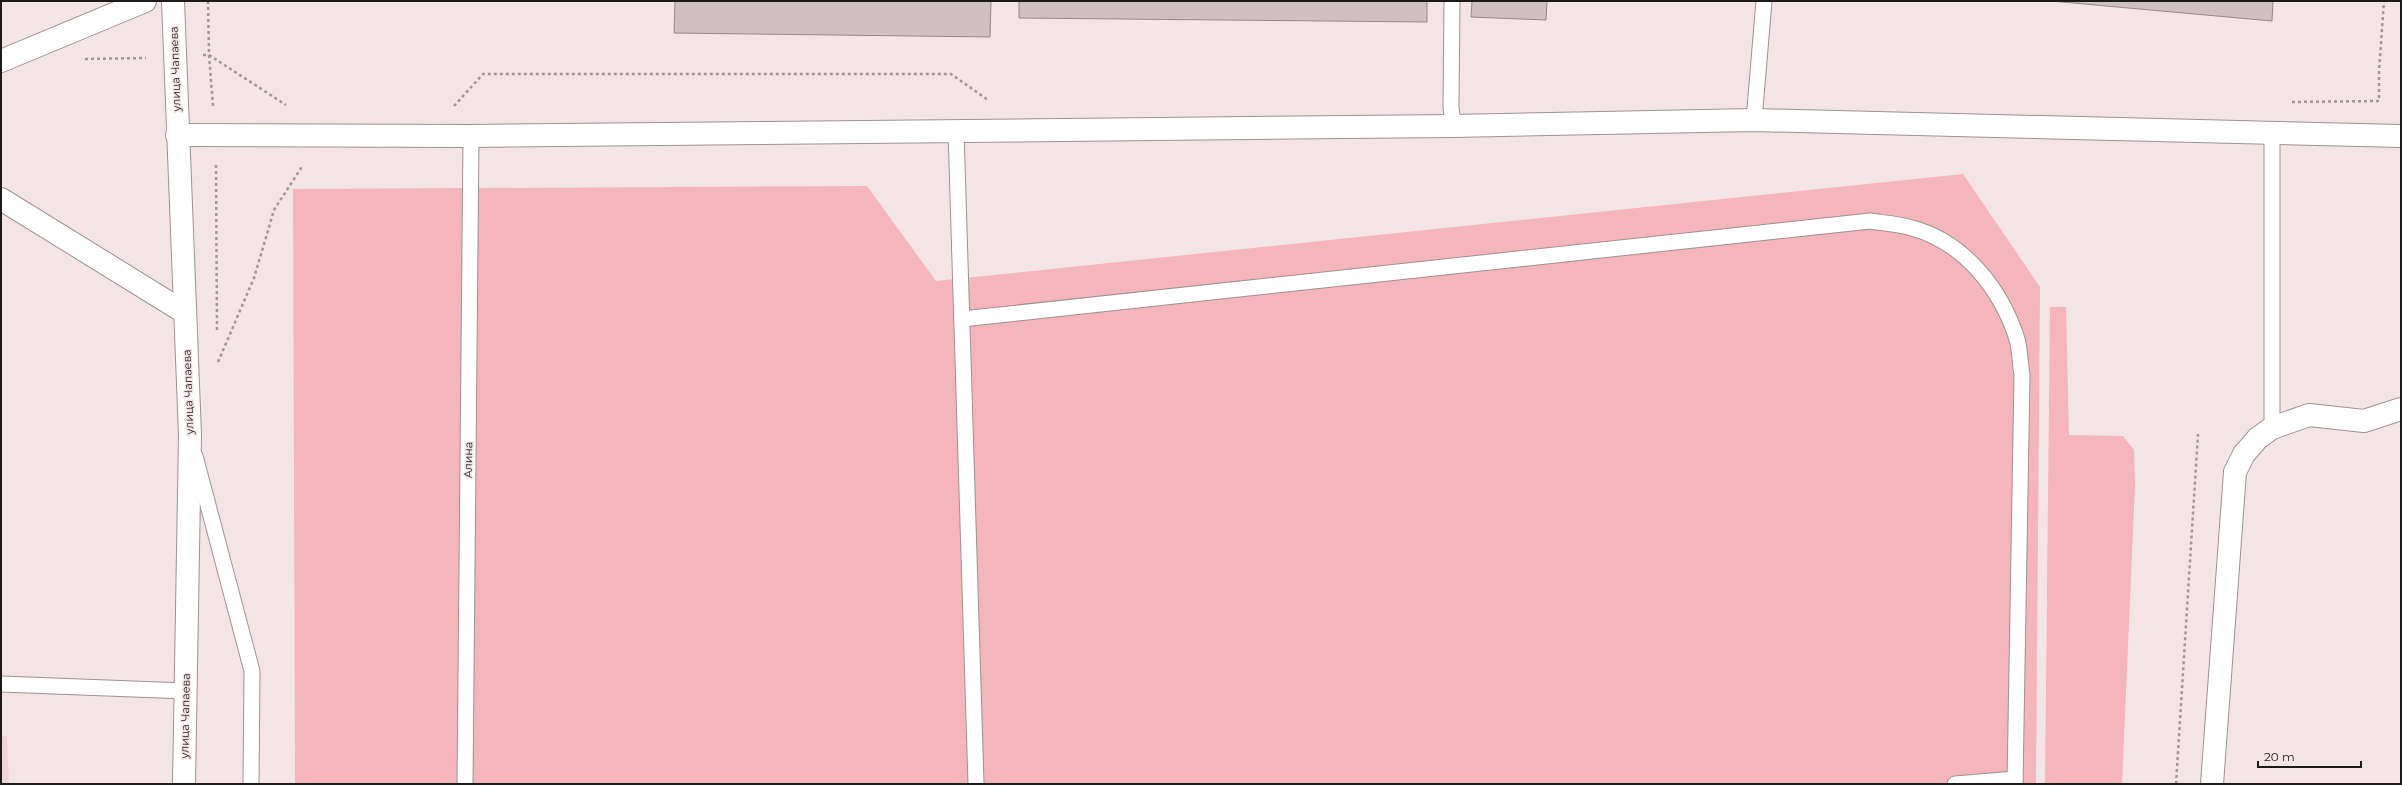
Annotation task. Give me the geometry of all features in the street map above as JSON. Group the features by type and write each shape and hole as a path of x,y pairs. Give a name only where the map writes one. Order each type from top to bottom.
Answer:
{"street":[{"path":"1,61 145,1"},
{"name":"улица Чапаева","path":"173,1 177,135 190,435 184,784"},
{"path":"177,135 471,136 1453,126 1754,120 2401,136"},
{"path":"1,199 184,312"},
{"path":"2212,784 2235,472 2249,449 2258,438 2272,428 2309,415 2364,420 2401,409"}],"lane":[{"path":"1452,1 1451,106 1453,126"},
{"path":"1754,120 1764,1"},
{"path":"956,131 976,784"},
{"path":"2272,132 2272,428"},
{"name":"Алина","path":"465,784 471,136"},
{"path":"962,319 1870,221 1913,228 1947,244 1976,266 2003,302 2017,340 2022,375 2015,781 1955,784"},
{"path":"190,435 252,671 251,784"},
{"path":"1,684 186,691"}],"path":[{"path":"208,1 209,55 291,108"},
{"path":"2291,102 2379,101 2378,71 2384,1"},
{"path":"451,109 483,74 950,74 993,104"},
{"path":"218,362 254,278 274,210 321,136"},
{"path":"2176,784 2198,434"}],"shaded area":[{"path":"1963,174 2040,287 2036,784 295,784 293,189 867,186 936,281"},
{"path":"2050,307 2066,307 2069,435 2123,436 2134,450 2135,485 2122,784 2045,784"},
{"path":"1,736 7,736 9,784 1,784"}],"building":[{"path":"675,1 991,1 990,37 674,33"},
{"path":"1019,1 1427,1 1427,22 1019,18"},
{"path":"1472,1 1547,1 1546,20 1471,17"},
{"path":"2051,1 2273,1 2272,21"}]}
